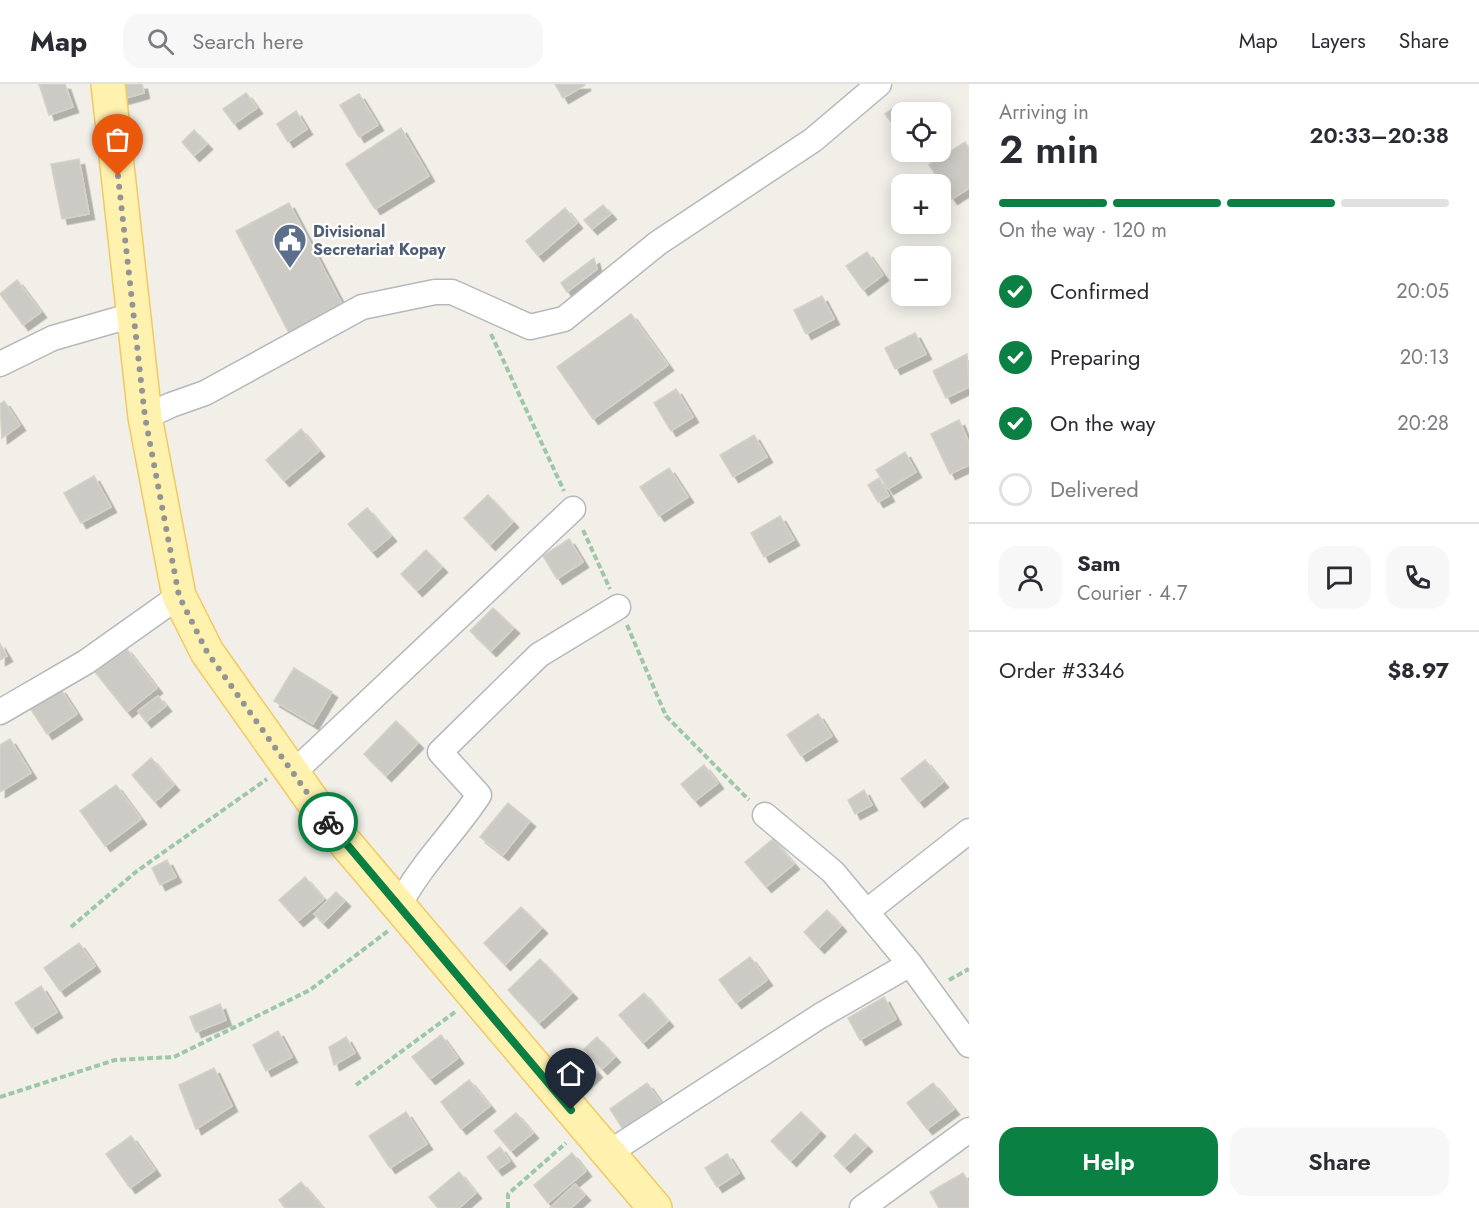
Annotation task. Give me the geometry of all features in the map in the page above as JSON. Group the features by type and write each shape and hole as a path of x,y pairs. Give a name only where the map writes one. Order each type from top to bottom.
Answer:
{"main road":[{"path":"108,84 145,417 179,596 207,652 326,820 655,1208"}],"street":[{"path":"145,417 205,393 363,308 435,292 452,292 530,327 564,319 658,243 813,140 879,84"},
{"path":"0,364 53,338 133,315"},
{"path":"290,769 573,509"},
{"path":"0,712 86,662 179,596"},
{"path":"403,911 428,860 462,820 478,795 440,753 539,655 618,608"},
{"path":"765,815 833,872 910,964 969,1045"},
{"path":"866,912 969,831"},
{"path":"607,1154 820,1016 910,964"},
{"path":"862,1208 969,1130"}],"path":[{"path":"477,304 666,716 765,815"},
{"path":"71,927 137,872 290,769"},
{"path":"0,1096 115,1060 174,1057 310,990 403,911"},
{"path":"356,1085 475,997"},
{"path":"508,1208 508,1194 584,1126"}],"building":[{"path":"39,84 65,84 73,107 49,115"},
{"path":"118,84 142,84 144,93 122,99"},
{"path":"555,84 585,84 585,85 563,98"},
{"path":"246,93 257,108 234,124 223,109"},
{"path":"359,94 378,125 359,137 340,105"},
{"path":"891,110 891,122 885,114"},
{"path":"296,111 307,129 288,142 277,124"},
{"path":"401,128 429,176 375,209 346,164"},
{"path":"194,130 207,144 194,156 182,142"},
{"path":"965,142 969,148 969,188 952,199 951,174 935,174 929,165 934,162 951,162 951,151"},
{"path":"79,159 89,214 62,219 51,164"},
{"name":"Divisional Secretariat Kopay","path":"289,203 343,306 290,335 236,231"},
{"path":"603,205 611,214 592,229 584,220"},
{"path":"565,208 577,223 538,256 526,241"},
{"path":"867,252 883,275 863,290 846,266"},
{"path":"594,258 597,269 567,292 561,283"},
{"path":"17,280 41,312 23,325 0,294"},
{"path":"822,296 834,319 806,334 794,310"},
{"path":"631,314 668,365 593,419 557,367"},
{"path":"915,333 926,354 895,369 885,348"},
{"path":"967,354 969,387 946,398 933,371"},
{"path":"676,389 693,417 671,431 654,403"},
{"path":"4,401 20,425 2,438 0,404"},
{"path":"959,420 969,443 969,465 950,474 931,434"},
{"path":"301,429 319,451 284,481 266,460"},
{"path":"754,435 767,457 733,477 720,455"},
{"path":"905,452 916,472 888,489 876,470"},
{"path":"669,468 688,497 659,516 640,487"},
{"path":"94,476 111,507 81,523 64,493"},
{"path":"879,478 889,496 878,502 868,485"},
{"path":"488,495 513,522 490,545 464,518"},
{"path":"367,508 391,536 372,552 348,524"},
{"path":"780,516 794,540 764,557 751,533"},
{"path":"569,539 583,562 557,579 543,556"},
{"path":"426,550 442,567 417,591 401,574"},
{"path":"493,608 514,628 491,651 470,631"},
{"path":"0,644 7,656 0,660"},
{"path":"126,648 157,688 127,712 95,672"},
{"path":"294,668 332,692 313,724 274,701"},
{"path":"60,688 77,714 47,734 30,708"},
{"path":"158,696 166,706 146,722 138,711"},
{"path":"818,714 832,736 801,756 787,735"},
{"path":"396,721 418,743 386,776 364,754"},
{"path":"10,739 31,773 0,792 0,745"},
{"path":"151,758 174,785 155,802 132,775"},
{"path":"925,760 943,782 919,802 901,779"},
{"path":"704,765 718,783 695,801 681,784"},
{"path":"116,785 141,819 105,846 80,811"},
{"path":"864,790 872,805 855,814 848,800"},
{"path":"508,803 530,821 503,855 480,837"},
{"path":"773,839 794,864 766,887 745,862"},
{"path":"167,860 176,877 160,885 152,868"},
{"path":"305,877 324,899 298,921 279,900"},
{"path":"336,892 345,901 323,923 314,914"},
{"path":"521,907 542,928 505,965 484,943"},
{"path":"827,910 841,926 819,948 804,932"},
{"path":"79,943 95,966 60,991 44,968"},
{"path":"750,957 767,980 736,1003 719,980"},
{"path":"540,959 572,993 539,1023 508,990"},
{"path":"41,986 57,1012 32,1028 15,1003"},
{"path":"644,993 668,1021 643,1043 619,1015"},
{"path":"884,997 896,1019 860,1040 848,1018"},
{"path":"220,1004 226,1020 196,1032 190,1017"},
{"path":"278,1031 292,1057 266,1071 253,1045"},
{"path":"441,1035 458,1058 430,1079 412,1057"},
{"path":"346,1037 355,1053 334,1065 329,1047"},
{"path":"597,1037 615,1057 602,1069 584,1049"},
{"path":"574,1048 597,1072 580,1088 557,1065"},
{"path":"214,1068 232,1106 196,1129 179,1085"},
{"path":"469,1080 490,1106 461,1129 441,1102"},
{"path":"647,1083 662,1104 624,1131 610,1109"},
{"path":"933,1083 954,1109 927,1129 907,1103"},
{"path":"406,1112 427,1144 390,1168 369,1136"},
{"path":"801,1112 820,1131 791,1161 771,1141"},
{"path":"516,1113 533,1133 511,1151 494,1131"},
{"path":"855,1134 867,1146 845,1167 834,1156"},
{"path":"131,1136 155,1170 130,1188 106,1154"},
{"path":"500,1147 510,1161 497,1170 487,1157"},
{"path":"572,1153 586,1171 548,1203 534,1185"},
{"path":"727,1154 739,1173 717,1187 705,1168"},
{"path":"459,1172 476,1193 459,1208 438,1208 429,1197"},
{"path":"963,1173 969,1183 969,1208 939,1208 930,1192"},
{"path":"301,1182 323,1208 285,1208 279,1200"},
{"path":"575,1184 585,1195 571,1208 550,1208"}],"way so far":[{"path":"118,176 145,417 179,596 207,652 328,822"}],"place":[{"name":"Divisional Secretariat Kopay","path":"290,269"}],"route":[{"path":"328,822 571,1110"}]}
